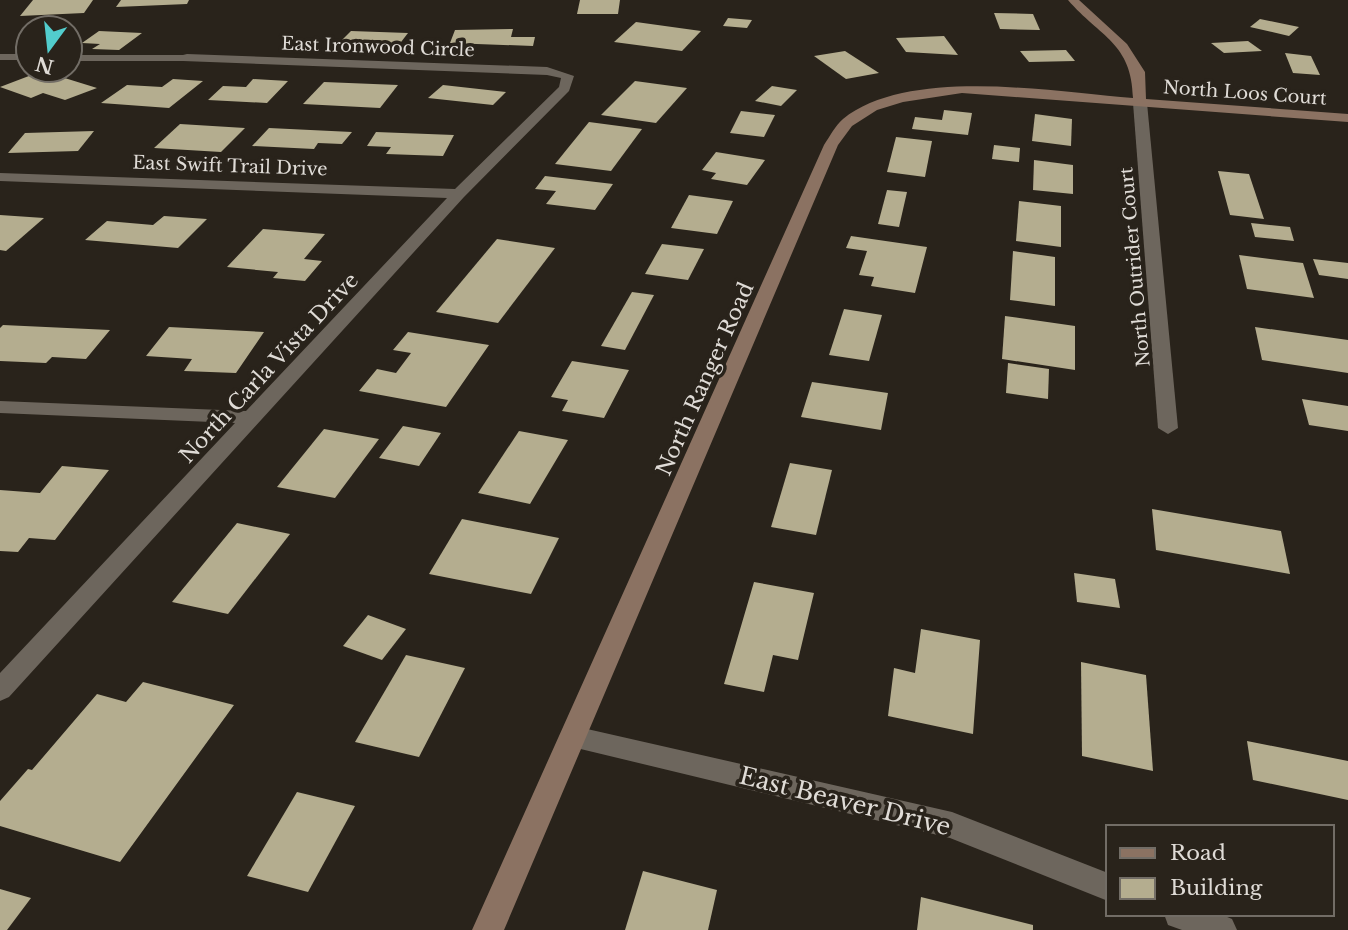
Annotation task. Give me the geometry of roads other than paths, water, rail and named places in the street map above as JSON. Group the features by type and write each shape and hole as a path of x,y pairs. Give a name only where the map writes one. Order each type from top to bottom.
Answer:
{"street":[{"path":"1073,0 1121,44 1139,72 1140,103"},
{"name":"East Ironwood Circle","path":"187,58 547,71 568,76"},
{"name":"North Carla Vista Drive","path":"0,690 255,418 459,194 565,88 568,76"},
{"name":"North Ranger Road","path":"488,930 831,145 847,122 877,106 916,95 962,89 1140,103"},
{"name":"North Loos Court","path":"1140,103 1348,118"},
{"name":"North Outrider Court","path":"1140,103 1168,428"},
{"name":"East Swift Trail Drive","path":"0,177 459,194"},
{"path":"0,407 255,418"},
{"name":"East Beaver Drive","path":"574,737 951,825 1106,886"},
{"path":"1184,916 1221,930"}],"lane":[{"path":"84,58 187,58"}]}
